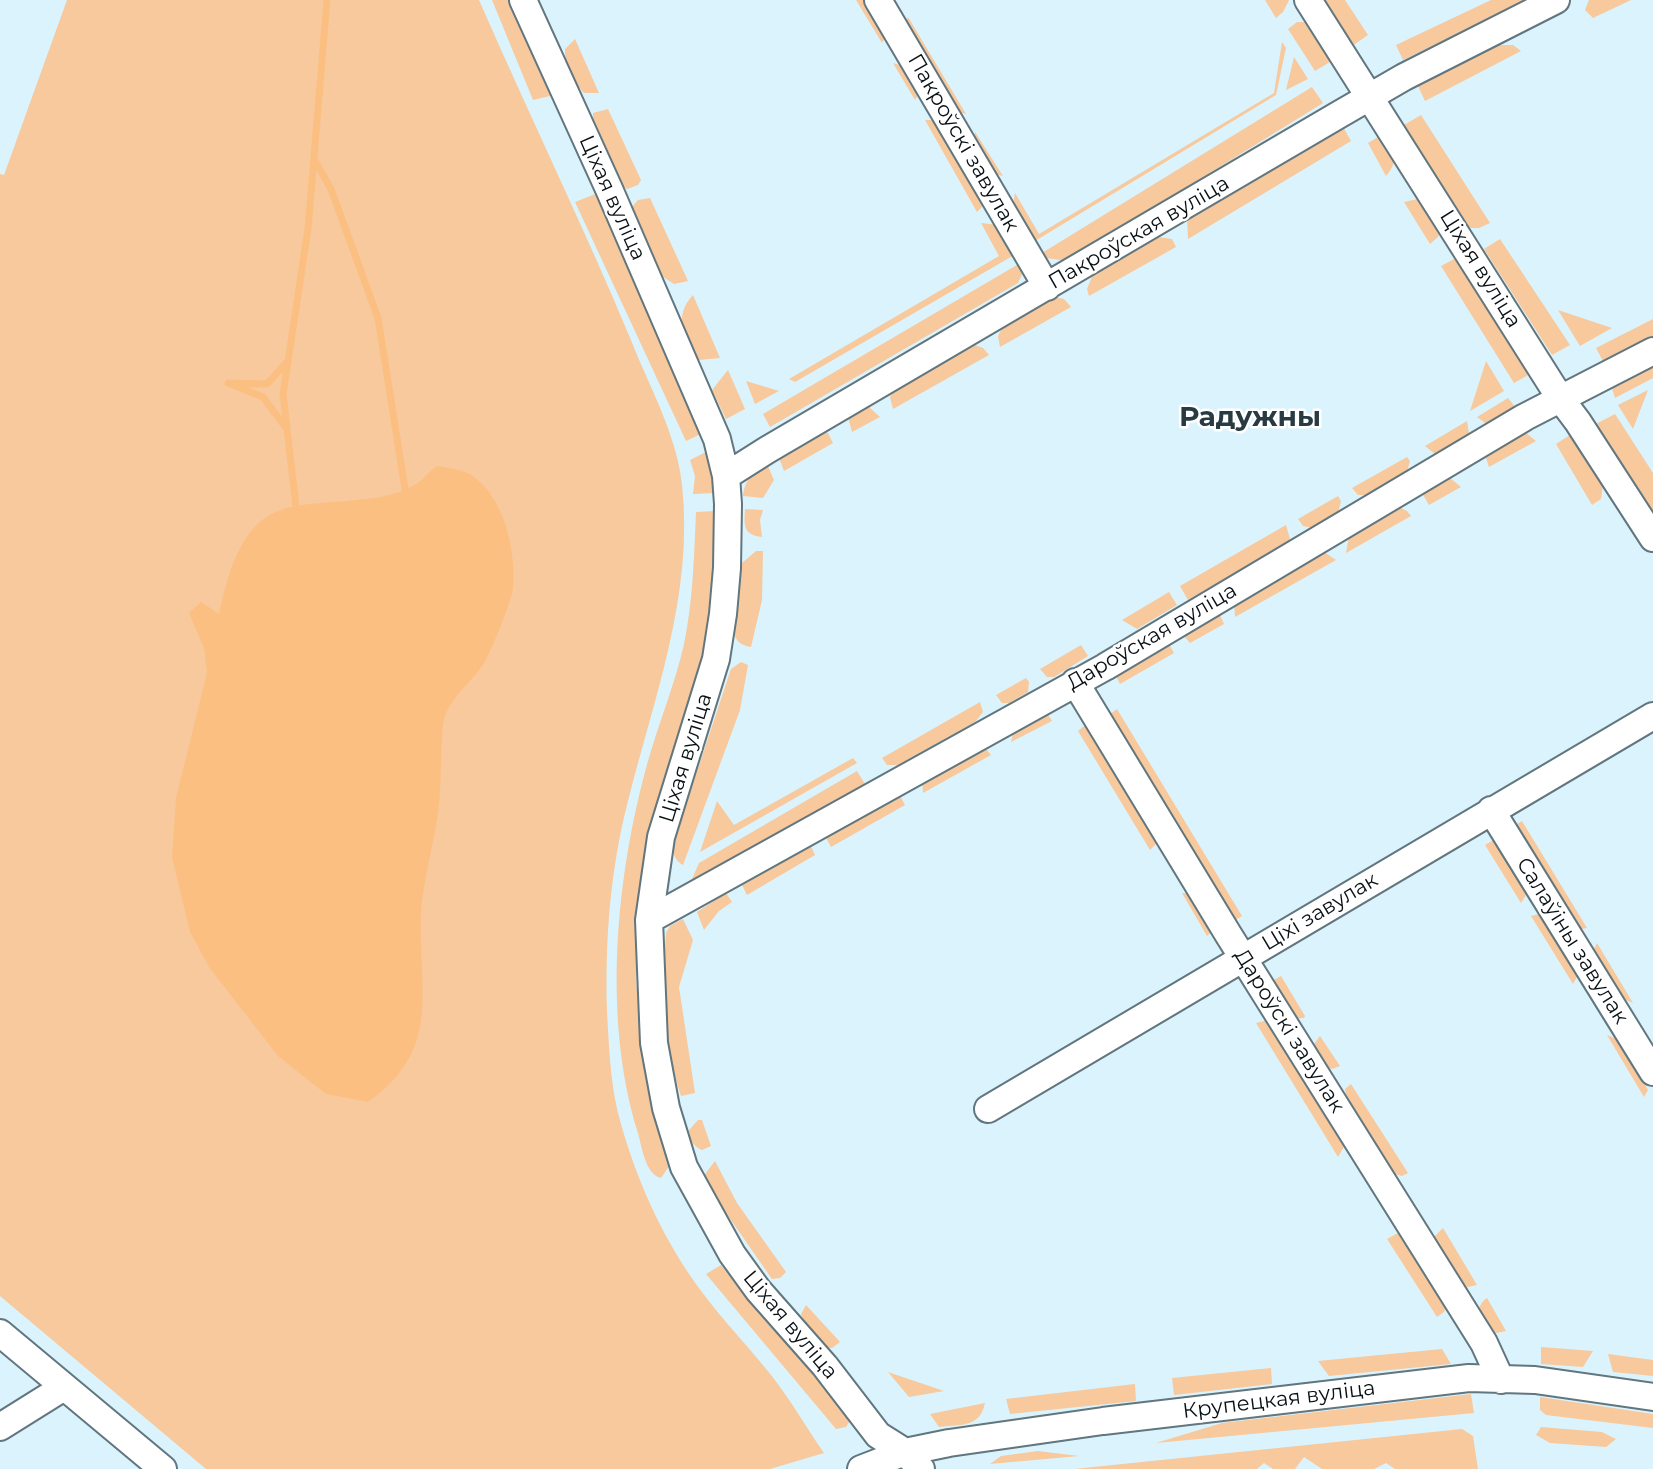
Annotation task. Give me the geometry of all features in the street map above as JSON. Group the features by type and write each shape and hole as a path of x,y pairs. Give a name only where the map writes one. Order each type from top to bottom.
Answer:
{"street":[{"name":"Ціхая вуліца","path":"523,0 609,189 717,439 726,476 727,568 718,650 661,837 649,920 654,1042 667,1109 684,1167 732,1254 758,1290 825,1366 878,1435 913,1461"},
{"name":"Пакроўскі завулак","path":"878,0 1047,287"},
{"name":"Ціхая вуліца","path":"1308,0 1560,398 1653,538"},
{"name":"Пакроўская вуліца","path":"726,476 1404,77 1556,0"},
{"name":"Дароўская вуліца","path":"649,920 1105,667 1560,398 1653,351"},
{"name":"Дароўскі завулак","path":"1075,682 1484,1343 1501,1380"},
{"name":"Ціхі завулак","path":"988,1109 1653,716"},
{"name":"Салаўіны завулак","path":"1491,810 1653,1072"},
{"path":"0,1333 163,1469"},
{"name":"Крупецкая вуліца","path":"861,1469 913,1461 948,1443 1103,1421 1469,1378 1535,1380 1653,1397"},
{"path":"0,1427 64,1387"}],"shaded area":[{"path":"67,0 479,0 596,258 662,414 675,449 682,485 684,526 677,606 660,684 622,827 610,906 607,1012 615,1101 646,1195 675,1252 707,1298 778,1384 824,1453 770,1469 206,1469 0,1296 0,174 4,175"},
{"path":"492,0 509,0 554,95 533,100"},
{"path":"856,0 866,0 886,35 882,43"},
{"path":"1265,0 1289,0 1283,12 1276,18"},
{"path":"1323,0 1345,0 1368,35 1352,46"},
{"path":"1491,0 1527,0 1403,60 1396,45"},
{"path":"1589,0 1631,0 1593,18 1585,10"},
{"path":"908,17 966,114 955,111 905,25"},
{"path":"1297,22 1311,24 1330,62 1315,71 1288,29"},
{"path":"575,39 599,93 584,93 570,72 565,49"},
{"path":"1282,42 1286,48 1276,95 1035,241 1017,212 1015,193 1039,234 1274,93"},
{"path":"1499,45 1513,45 1521,51 1425,101 1417,84"},
{"path":"1294,57 1308,79 1286,90"},
{"path":"893,63 906,67 920,92 915,100"},
{"path":"1312,87 1323,103 1067,261 1046,258 1042,253"},
{"path":"608,109 641,180 638,185 627,189 622,185 593,118 593,113"},
{"path":"1421,115 1490,223 1471,228 1464,223 1404,125"},
{"path":"925,120 937,120 985,204 977,212"},
{"path":"1342,125 1351,141 1188,239 1187,218"},
{"path":"975,132 1003,176 993,173 974,142"},
{"path":"1383,134 1394,155 1393,165 1386,176 1368,143"},
{"path":"598,193 703,433 686,441 575,202"},
{"path":"650,198 688,281 674,284 662,276 632,207 638,200"},
{"path":"1418,199 1425,203 1441,230 1430,244 1404,202"},
{"path":"981,223 999,225 1016,254 795,382 789,379 999,256"},
{"path":"1158,237 1172,239 1176,247 1089,296 1087,289 1093,274"},
{"path":"1500,239 1570,345 1552,355 1484,249"},
{"path":"1458,257 1530,374 1514,383 1441,266"},
{"path":"1022,262 1025,268 1018,283 770,427 763,414"},
{"path":"693,295 720,358 699,360 688,344 682,328 682,319 683,311"},
{"path":"1054,297 1064,299 1071,307 1000,347 998,336 1003,326"},
{"path":"1558,310 1612,328 1580,346"},
{"path":"1653,319 1653,337 1604,363 1596,348"},
{"path":"968,346 983,348 989,355 893,409 890,397 895,388"},
{"path":"1486,361 1504,391 1470,411"},
{"path":"1653,362 1653,378 1615,398 1611,385"},
{"path":"728,370 745,409 726,419 712,390"},
{"path":"746,381 779,391 755,404"},
{"path":"1648,390 1633,429 1618,405"},
{"path":"1508,398 1516,408 1488,425 1477,417"},
{"path":"862,406 869,407 880,417 852,432 848,417"},
{"path":"1615,414 1653,473 1653,511 1594,425"},
{"path":"1467,421 1469,434 1441,454 1435,454 1425,446"},
{"path":"821,431 828,433 833,443 784,471 778,455"},
{"path":"1525,432 1536,441 1489,467 1485,455"},
{"path":"1573,433 1603,485 1601,499 1592,505 1556,444"},
{"path":"710,450 714,493 693,494 695,476 690,460"},
{"path":"1407,457 1410,461 1407,472 1365,495 1358,495 1352,488"},
{"path":"767,464 774,480 763,498 743,496 750,477"},
{"path":"439,466 470,474 494,499 501,512 510,543 513,588 501,626 484,663 454,700 445,716 438,814 421,914 423,993 417,1039 407,1061 392,1082 368,1102 326,1094 278,1056 209,967 190,932 172,857 176,798 207,673 204,648 189,613 201,602 219,614 237,555 253,528 265,518 294,506 393,494 416,484"},
{"path":"1450,478 1461,487 1429,505 1421,491"},
{"path":"1338,496 1341,501 1338,513 1313,528 1303,526 1298,519"},
{"path":"1399,507 1411,516 1346,553 1349,536"},
{"path":"745,509 763,510 760,520 762,537 751,534 746,528"},
{"path":"717,511 713,612 696,681 646,848 639,889 636,980 641,1038 648,1086 670,1165 661,1178 651,1171 643,1152 627,1089 620,1042 617,995 621,898 637,805 684,644 694,562 696,512"},
{"path":"1286,525 1290,539 1285,544 1188,600 1180,586"},
{"path":"756,551 763,551 762,600 751,647 739,642 733,631 742,563"},
{"path":"1324,552 1336,560 1235,617 1234,601"},
{"path":"1169,592 1177,605 1137,629 1122,620"},
{"path":"1214,614 1220,615 1224,624 1190,643 1183,635"},
{"path":"1161,644 1169,644 1174,653 1120,684 1114,672"},
{"path":"1081,645 1088,656 1054,677 1047,677 1040,669"},
{"path":"741,662 748,665 740,710 683,865 674,854 677,832 731,669"},
{"path":"1026,678 1029,682 1028,692 1009,703 1002,703 996,695"},
{"path":"980,702 983,712 975,722 898,765 887,765 882,758"},
{"path":"1044,708 1052,721 1011,742 1014,730"},
{"path":"1117,709 1242,916 1234,921 1106,717"},
{"path":"1088,723 1158,842 1150,850 1078,731"},
{"path":"980,748 991,755 923,793 922,781"},
{"path":"853,758 857,763 700,852 717,801 734,825"},
{"path":"857,771 865,784 712,874 701,879 692,879 699,863"},
{"path":"898,792 905,805 831,847 824,834"},
{"path":"1522,821 1587,928 1576,930 1512,827"},
{"path":"1495,839 1525,888 1526,895 1521,903 1485,845"},
{"path":"809,842 815,855 747,895 741,883"},
{"path":"726,893 732,902 719,911 704,930 697,912"},
{"path":"1182,893 1193,894 1215,929 1207,936"},
{"path":"1531,916 1544,916 1578,975 1573,984"},
{"path":"683,919 693,940 679,987 695,1093 681,1096 667,1036 664,975 666,933 670,926"},
{"path":"1597,943 1633,1003 1616,996 1591,955"},
{"path":"1281,976 1304,1018 1292,1019 1270,982"},
{"path":"1268,1021 1346,1143 1338,1157 1256,1023"},
{"path":"1607,1035 1621,1041 1648,1090 1644,1097"},
{"path":"1320,1036 1340,1066 1332,1069 1324,1066 1314,1044"},
{"path":"1351,1084 1408,1173 1402,1176 1391,1173 1347,1100 1345,1089"},
{"path":"698,1120 702,1120 711,1146 702,1150 696,1147 689,1134 689,1130"},
{"path":"715,1161 737,1203 786,1272 780,1278 772,1279 719,1203 705,1174"},
{"path":"1443,1228 1477,1285 1463,1286 1434,1243 1435,1236"},
{"path":"1398,1233 1404,1234 1446,1306 1444,1312 1437,1317 1387,1239"},
{"path":"721,1265 759,1314 853,1416 846,1427 836,1429 706,1274"},
{"path":"1487,1298 1506,1331 1492,1334 1483,1320 1479,1311 1482,1302"},
{"path":"806,1305 840,1342 832,1348 825,1348 804,1323 801,1314"},
{"path":"1541,1347 1593,1351 1583,1367 1541,1364"},
{"path":"1442,1349 1451,1364 1329,1376 1318,1361"},
{"path":"1608,1354 1653,1360 1653,1376 1613,1372"},
{"path":"1271,1368 1272,1384 1174,1395 1172,1378"},
{"path":"888,1372 944,1391 909,1397"},
{"path":"1135,1384 1136,1401 1010,1414 1006,1399"},
{"path":"1471,1394 1474,1413 1156,1443 1222,1423"},
{"path":"1540,1397 1653,1414 1653,1428 1546,1415 1540,1410"},
{"path":"985,1403 979,1417 962,1425 939,1427 930,1414"},
{"path":"1541,1427 1602,1432 1616,1439 1606,1447 1550,1443 1536,1435"},
{"path":"1462,1429 1473,1436 1478,1469 1395,1469 1386,1463 1374,1469 1322,1469 1304,1457 1295,1469 1273,1469 1264,1463 1257,1469 1074,1469"},
{"path":"1038,1451 1079,1456 990,1464 1001,1456"}],"waterway":[{"path":"296,507 283,394 308,229 327,0"},
{"path":"314,159 331,189 378,318 405,489"},
{"path":"286,428 263,397 228,383 267,384 287,362"}],"district":[{"name":"Радужны","path":"1250,418"}]}
